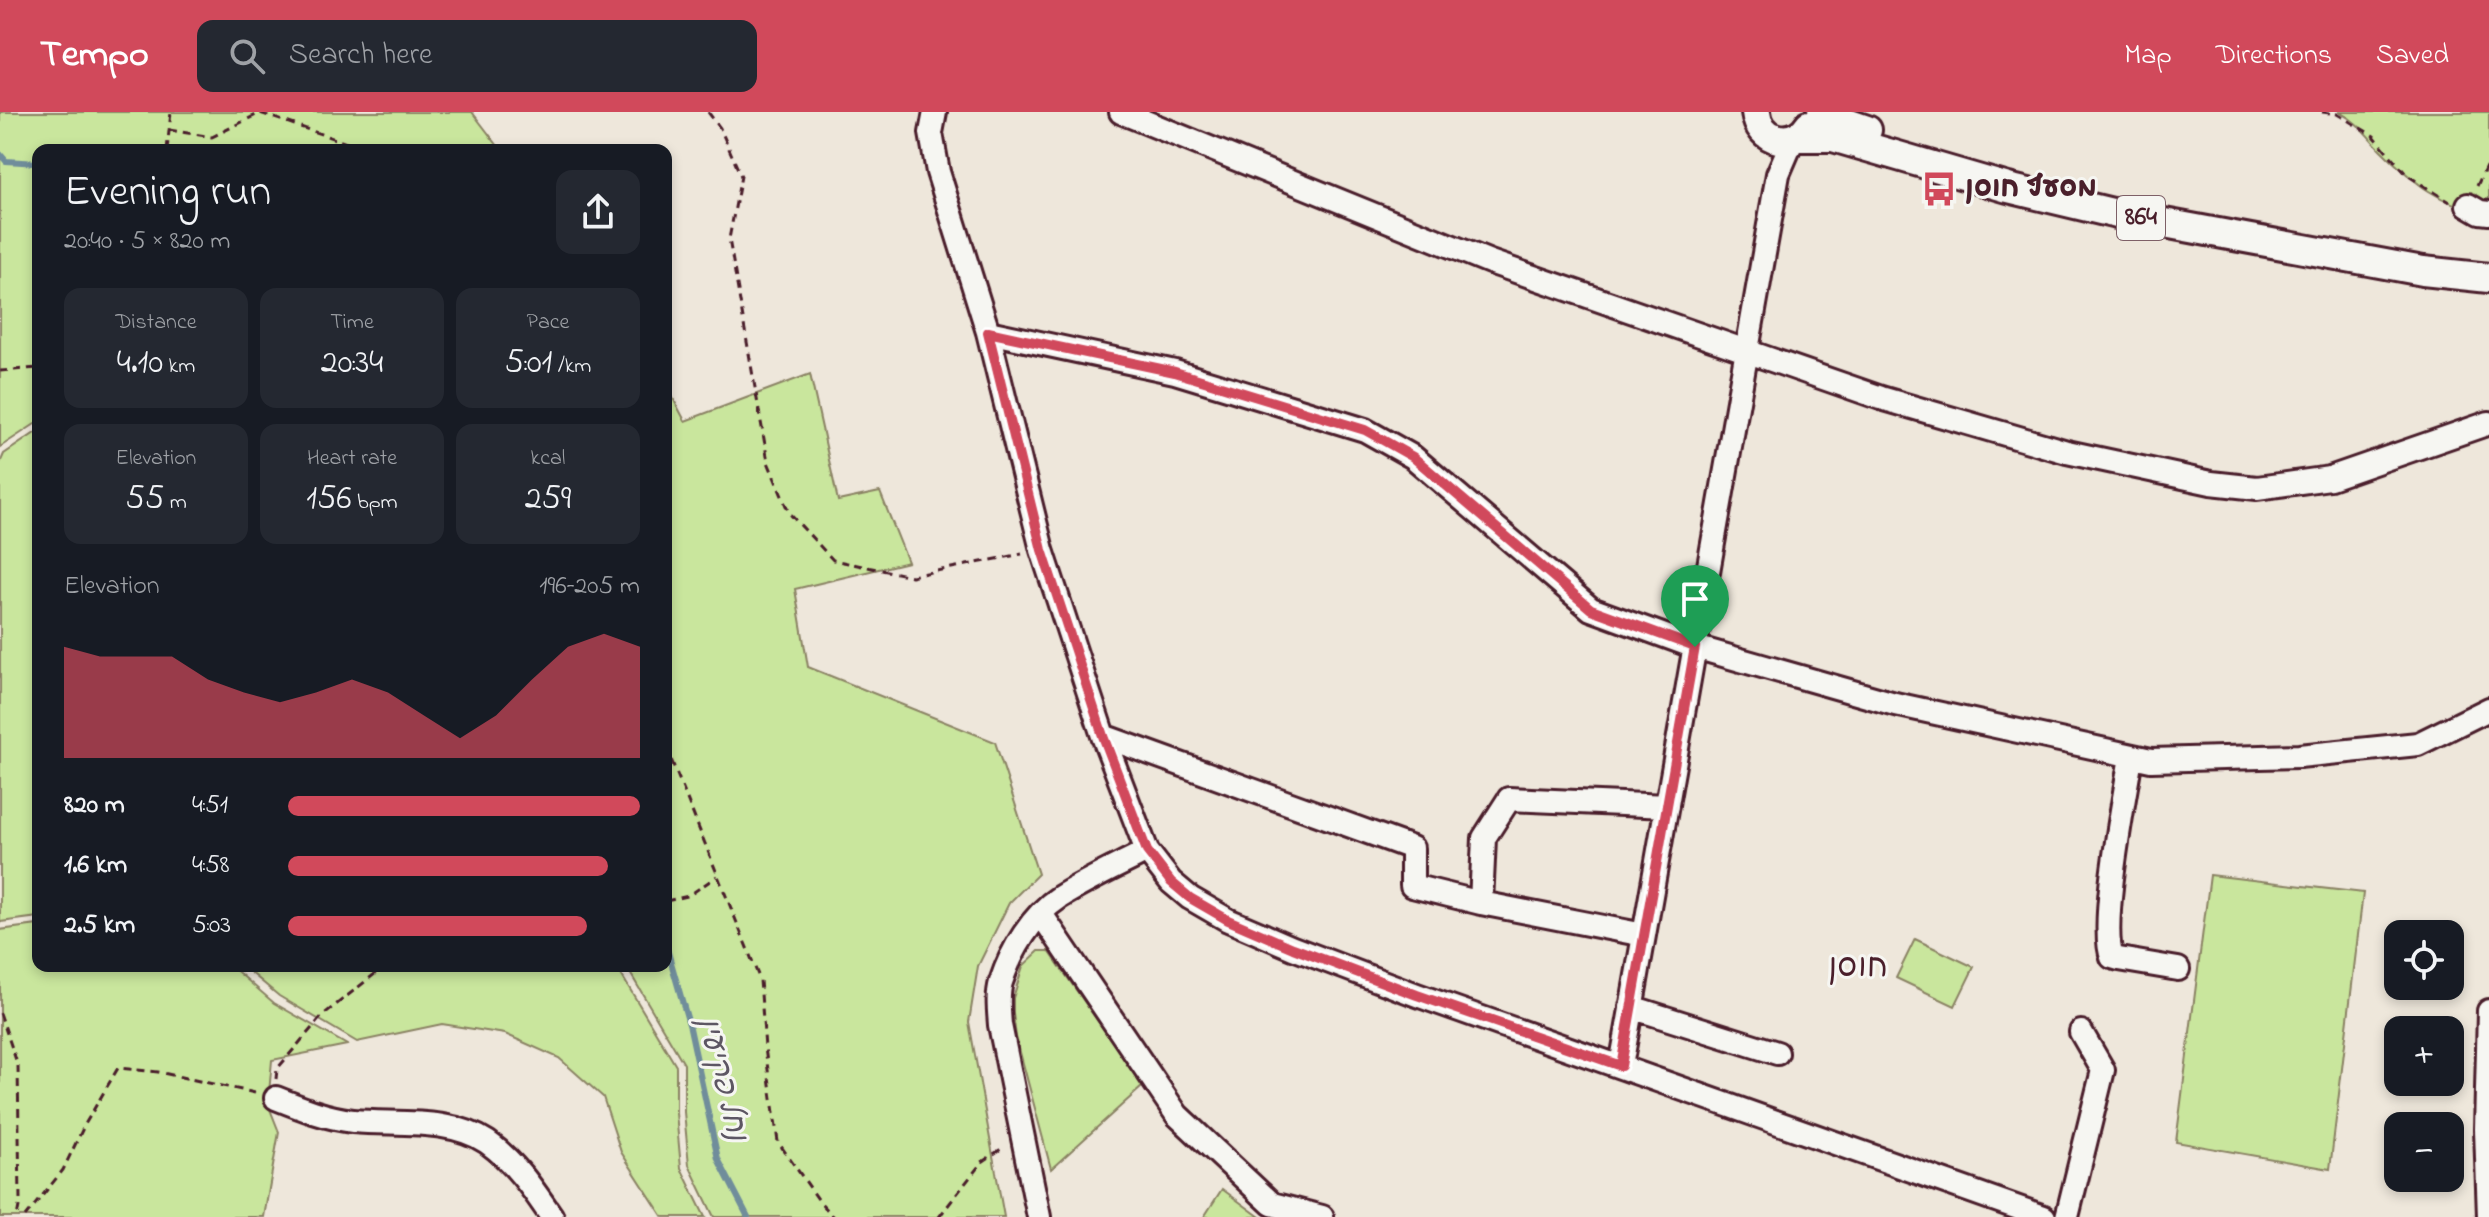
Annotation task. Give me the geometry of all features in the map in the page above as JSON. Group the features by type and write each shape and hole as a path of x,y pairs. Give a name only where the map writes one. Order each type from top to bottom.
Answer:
{"main road":[{"path":"1769,127 1807,129 1813,112"},
{"name":"864","path":"1822,112 1897,139 2115,198 2436,257 2489,263"},
{"name":"864","path":"1769,127 1833,137 2008,188 2121,215 2423,271 2489,278"}],"street":[{"path":"935,112 931,133 938,172 988,332 1042,550 1103,736 1147,851 1171,882 1190,898 1228,920 1293,948 1417,995 2044,1217"},
{"path":"1121,112 1490,262 1881,398 2067,452 2211,483 2257,488 2330,478 2489,423"},
{"path":"1621,1066 1778,174 1769,127"},
{"path":"2468,205 2489,213"},
{"path":"988,332 1175,372 1365,430 1413,457 1591,609 1695,647 1895,704 2151,760 2299,756 2418,744 2489,709"},
{"path":"1103,736 1412,848 1412,886 1644,935"},
{"path":"2131,756 2110,903 2109,949 2112,957 2178,969"},
{"path":"1481,903 1484,838 1509,799 1667,806"},
{"path":"1039,1217 1000,1025 998,1002 1001,984 1013,956 1041,914 1058,898 1147,851"},
{"path":"1041,914 1177,1115 1272,1204 1322,1217"},
{"path":"1631,1007 1777,1053"},
{"path":"2489,1011 2486,1129 2489,1217"},
{"path":"2067,1217 2103,1070 2081,1032"},
{"path":"276,1098 328,1117 448,1127 469,1133 486,1142 520,1171 552,1217"}],"path":[{"path":"168,144 171,112"},
{"path":"708,112 720,128 741,176 729,239 768,462 789,513 833,560 911,576 1042,550"},
{"path":"2322,112 2337,114 2374,136 2407,175 2450,202 2468,205 2489,160"},
{"path":"169,130 212,137 260,113 350,144"},
{"path":"0,371 32,368"},
{"path":"672,762 760,980 765,1048 778,1142 834,1217"},
{"path":"672,900 688,896 717,876"},
{"path":"25,1217 63,1170 118,1068 158,1072 276,1098 277,1069 323,1015 377,972"},
{"path":"0,1013 18,1066 20,1201 17,1217"},
{"path":"939,1217 982,1162 1022,1135"}],"green space":[{"path":"0,112 472,112 496,144 32,144 32,426 0,447"},
{"path":"2339,112 2489,112 2489,215 2456,205 2417,183 2357,124"},
{"path":"810,374 838,501 880,492 908,562 795,589 808,667 995,742 1038,874 1009,903 978,966 969,1022 1004,1217 714,1217 689,1165 684,1064 630,972 672,972 672,396 685,421"},
{"path":"32,435 32,918 0,922 0,463 4,454"},
{"path":"2210,875 2363,893 2330,1169 2176,1142"},
{"path":"32,926 32,972 238,972 274,1003 347,1045 272,1060 268,1104 279,1132 264,1217 0,1217 0,930"},
{"path":"1915,939 1974,967 1955,1006 1896,978"},
{"path":"1039,951 1049,951 1143,1086 1051,1169 1016,1037 1013,1014 1013,998 1023,966"},
{"path":"250,972 620,972 676,1066 681,1168 705,1217 663,1217 621,1152 603,1097 559,1058 505,1034 442,1024 357,1042 279,996"},
{"path":"1222,1189 1260,1217 1204,1217"}],"waterway":[{"name":"נחל פקיעין","path":"0,154 6,161 32,163"},
{"name":"נחל פקיעין","path":"672,966 690,1028 718,1159 748,1217"}],"place":[{"name":"מסעף חוסן","path":"1939,189"}],"district":[{"name":"חוסן","path":"1858,968"}],"route":[{"path":"988,332 1175,372 1365,430 1413,457 1591,609 1695,647 1621,1066 1417,995 1228,920 1190,898 1171,882 1147,851 1103,736 1042,550 988,332"}]}
